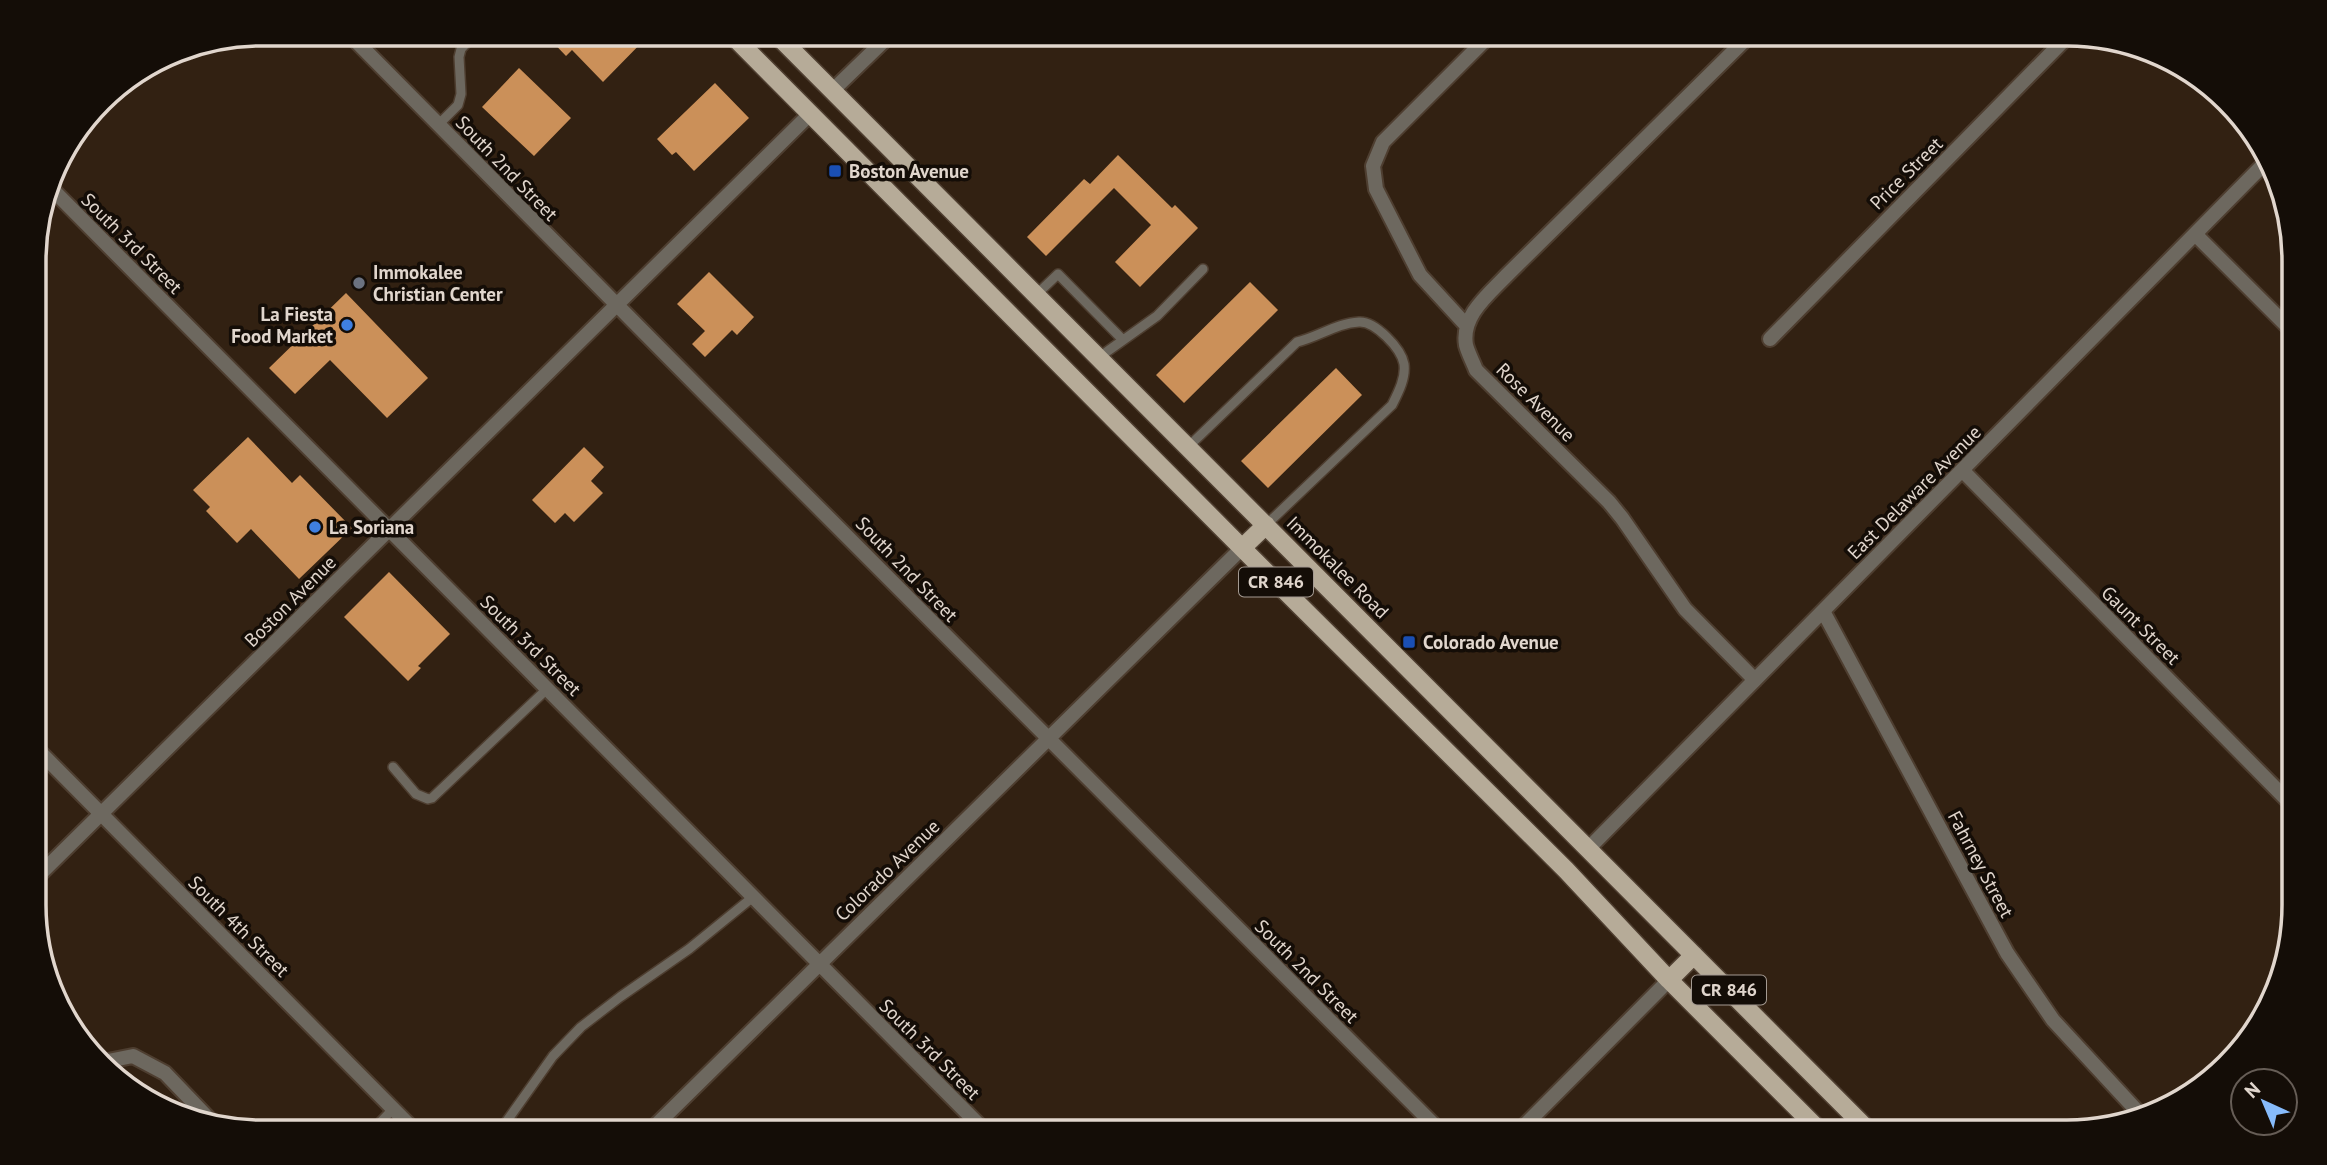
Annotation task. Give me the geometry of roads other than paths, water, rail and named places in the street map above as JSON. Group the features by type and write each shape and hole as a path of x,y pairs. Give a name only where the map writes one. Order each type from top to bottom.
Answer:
{"main road":[{"name":"CR 846","path":"743,46 1566,870 1669,980 1808,1119"},
{"name":"Immokalee Road","path":"788,46 1857,1119"},
{"path":"810,114 832,91"},
{"path":"1242,548 1266,525"},
{"path":"1566,870 1588,849"},
{"path":"1669,980 1694,955"}],"street":[{"name":"South 2nd Street","path":"361,46 617,307 1428,1119"},
{"path":"832,91 879,46"},
{"path":"1480,46 1383,142 1373,166 1376,189 1420,275 1466,325 1475,310 1506,276 1739,46"},
{"name":"Price Street","path":"1770,339 2058,46"},
{"name":"Boston Avenue","path":"46,868 810,114"},
{"name":"East Delaware Avenue","path":"1588,849 2260,168"},
{"name":"South 3rd Street","path":"57,194 974,1120"},
{"path":"2195,234 2282,321"},
{"name":"Rose Avenue","path":"1466,325 1466,345 1476,370 1609,502 1685,609 1755,680"},
{"name":"Gaunt Street","path":"1963,471 2282,794"},
{"name":"Colorado Avenue","path":"661,1120 1242,548"},
{"name":"Fahrney Street","path":"1823,611 2007,953 2053,1020 2135,1108"},
{"name":"South 4th Street","path":"46,758 404,1120"},
{"path":"1531,1119 1669,980"},
{"path":"112,1060 134,1056 165,1073 201,1111"}],"lane":[{"path":"438,125 458,105 461,94 459,57 465,46"},
{"path":"1098,358 1157,316 1203,270"},
{"path":"1036,295 1058,274 1122,339"},
{"path":"1188,447 1297,342 1317,337 1341,325 1362,321 1375,326 1390,341 1404,363 1401,387 1392,405 1266,525"},
{"path":"393,767 416,794 432,798 547,688"},
{"path":"508,1120 554,1056 581,1027 753,898"},
{"path":"383,1120 393,1109"}],"place":[{"name":"Boston Avenue","path":"835,171"},
{"name":"Immokalee Christian Center","path":"359,283"},
{"name":"La Fiesta Food Market","path":"347,325"},
{"name":"La Soriana","path":"315,527"},
{"name":"Colorado Avenue","path":"1409,642"}]}
